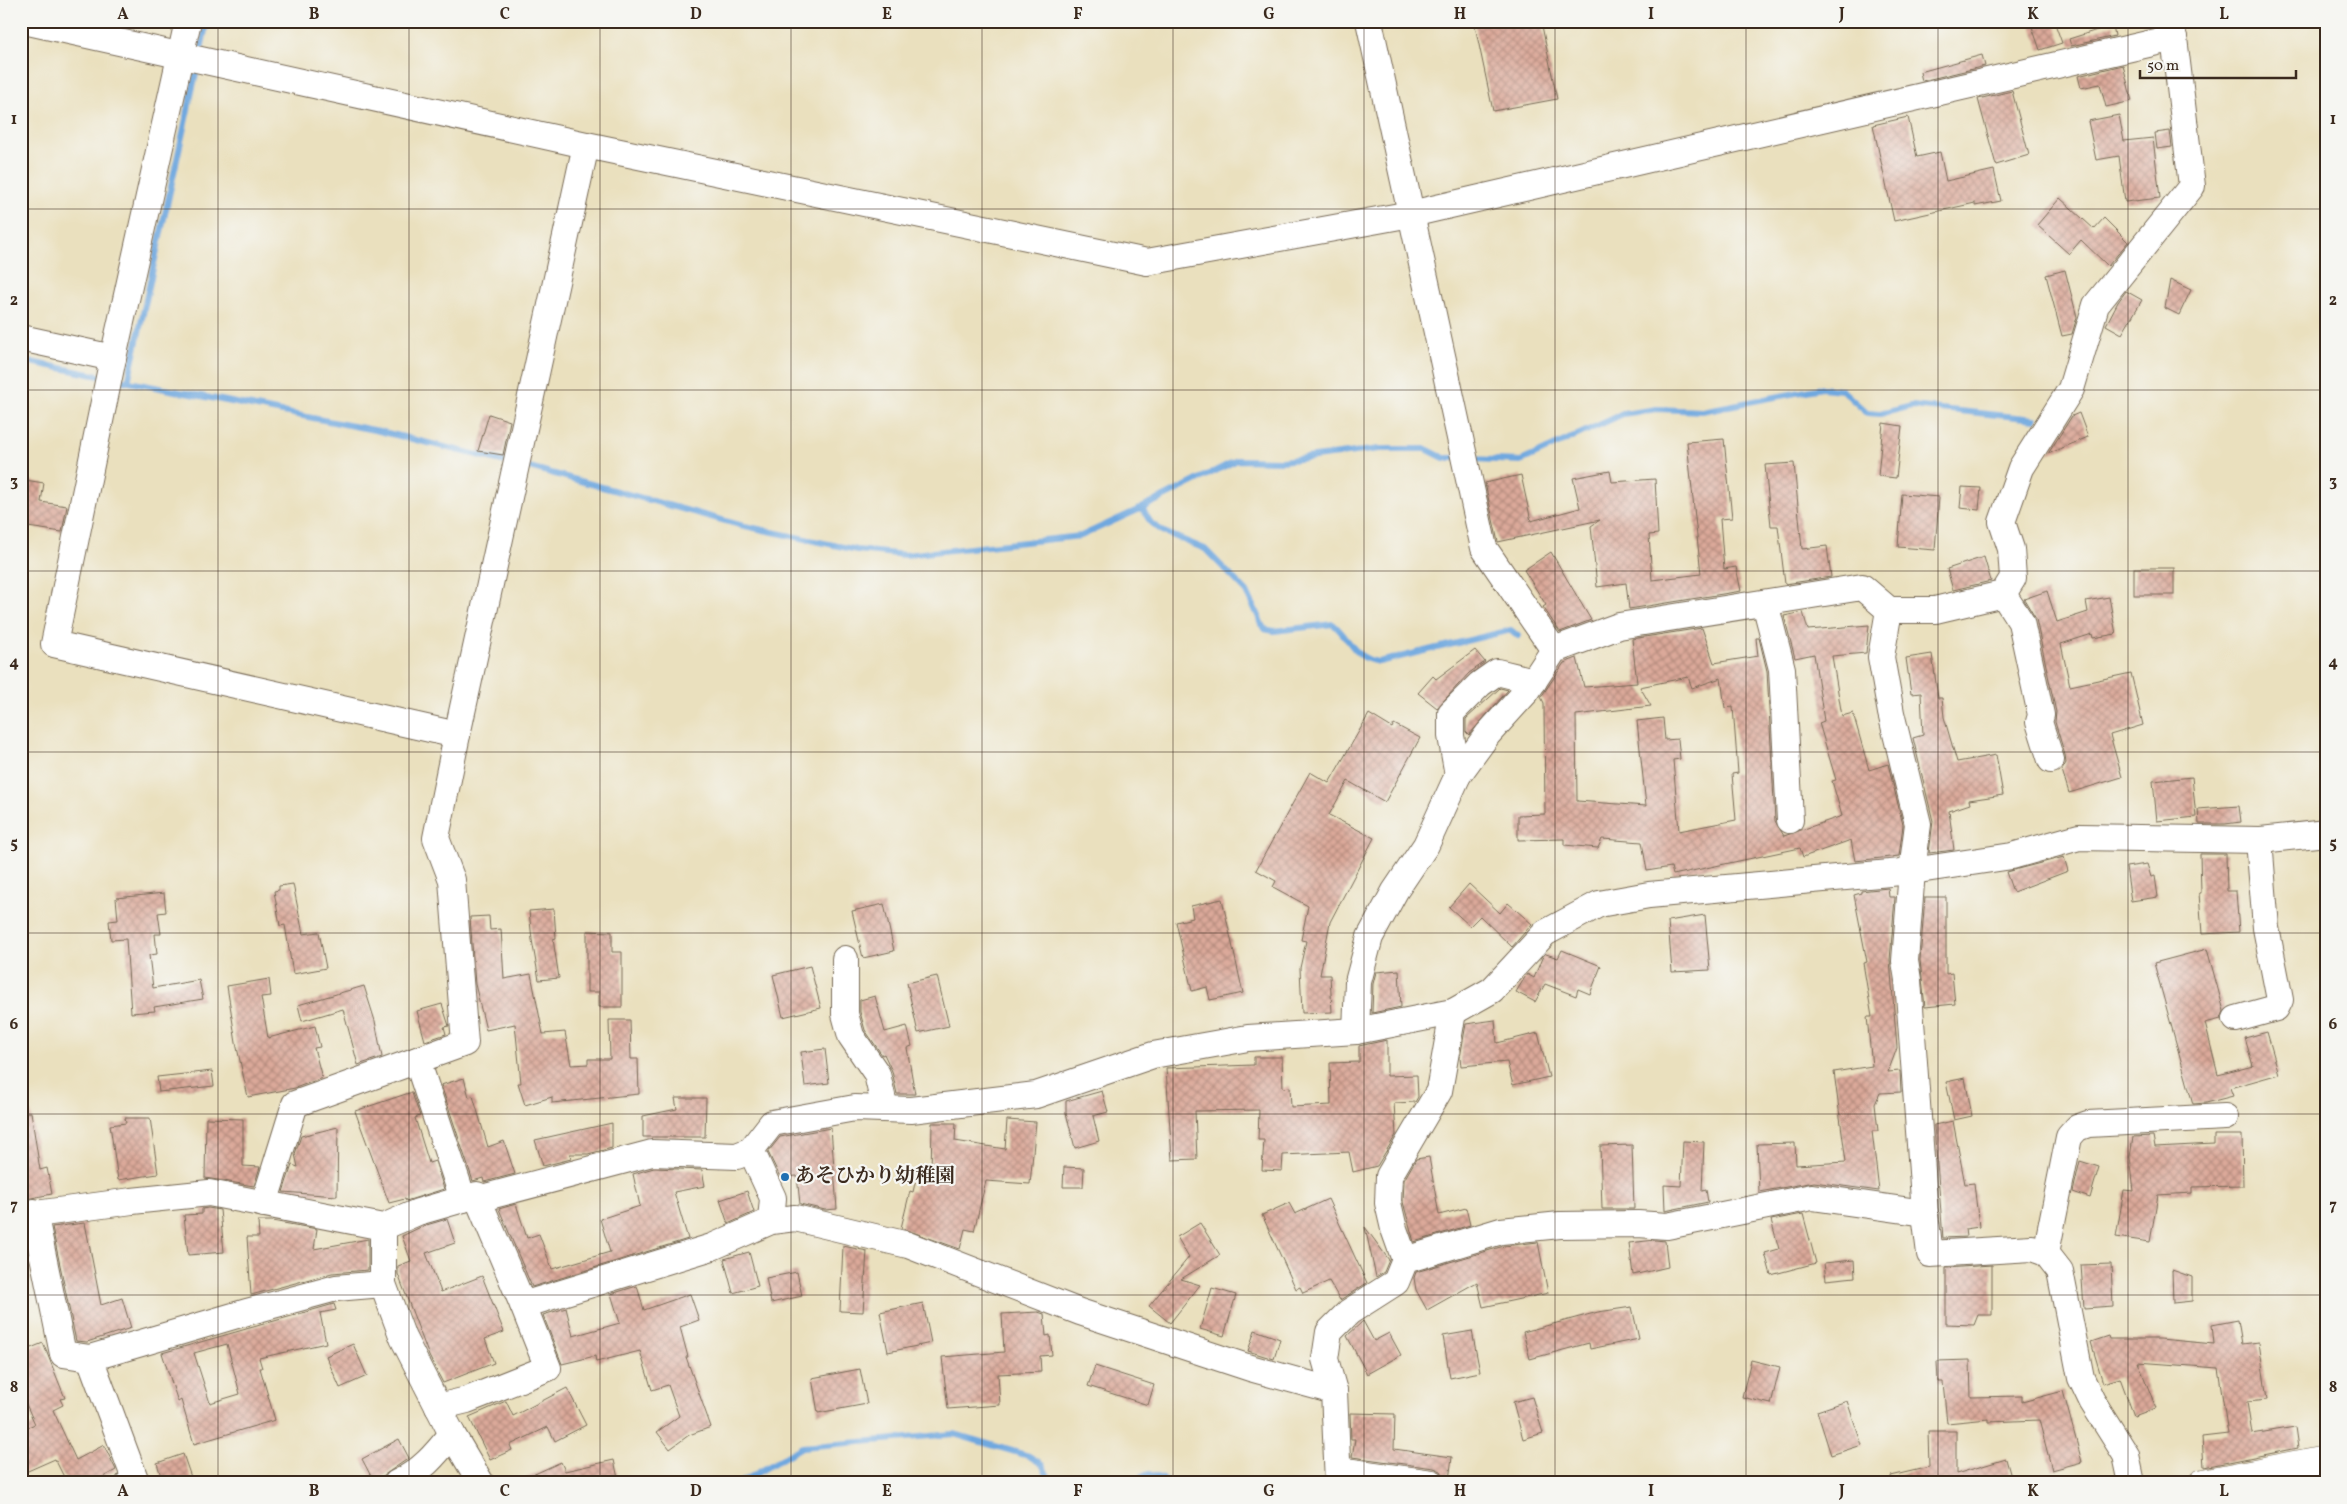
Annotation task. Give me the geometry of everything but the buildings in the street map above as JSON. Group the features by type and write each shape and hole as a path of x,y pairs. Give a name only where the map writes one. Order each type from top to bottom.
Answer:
{"main road":[{"path":"2203,1483 2326,1459"}],"street":[{"path":"24,21 586,145 1147,262 1411,214 2172,30 2192,186 2096,306 2071,389 2021,468 2002,522 2011,549 2013,578 2003,594 1935,610 1889,610 1862,588 1619,626 1554,650 1534,681 1488,734 1458,775 1426,844 1395,891 1370,937 1358,982 1356,1031"},
{"path":"188,21 113,358 54,644 457,735"},
{"path":"1369,21 1484,548 1554,650"},
{"path":"264,1204 296,1104 465,1043 452,880 436,838 586,145"},
{"path":"21,338 113,358"},
{"path":"2003,594 2021,622 2041,715 2039,722 2051,760"},
{"path":"1765,603 1782,669 1790,820"},
{"path":"1889,610 1881,657 1891,713 1918,824 1912,871 1905,961 1930,1254 2032,1248 2046,1253 2060,1271 2082,1378 2092,1401 2126,1456 2132,1483"},
{"path":"1458,775 1451,736 1450,713 1480,684 1497,672 1534,681"},
{"path":"384,1284 336,1288 90,1358 63,1354 28,1214 209,1193 383,1227 418,1212 652,1153 737,1156 750,1150 772,1123 855,1108 911,1110 1036,1095 1153,1056 1248,1038 1356,1031 1453,1012 1492,990 1545,933 1599,904 1649,895 1912,871 2012,856 2079,837 2259,840 2326,833"},
{"path":"2236,1019 2276,1008 2280,1000 2266,928 2259,840"},
{"path":"845,959 844,1014 851,1036 877,1074 885,1109"},
{"path":"1432,1483 1338,1477 1334,1391 1325,1359 1330,1332 1349,1312 1396,1282 1405,1260 1394,1229 1388,1203 1389,1176 1439,1091 1453,1012"},
{"path":"417,1060 470,1199 523,1305 548,1368 467,1400 438,1407"},
{"path":"2046,1253 2069,1137 2077,1128 2088,1124 2224,1117"},
{"path":"750,1150 773,1198 771,1221"},
{"path":"1405,1260 1501,1231 1560,1226 1638,1224 1667,1226 1812,1197 1925,1213"},
{"path":"523,1305 712,1247 771,1221 795,1218 908,1244 1080,1312 1250,1368 1334,1391"},
{"path":"383,1227 384,1284 403,1338 452,1434 480,1483"},
{"path":"90,1358 136,1481"},
{"path":"396,1483 410,1477 431,1460 452,1434"}],"waterway":[{"path":"200,54 207,21"},
{"path":"128,382 198,64"},
{"path":"21,360 104,377"},
{"path":"114,379 379,431 510,463"},
{"path":"1470,459 1521,461 1623,414 1657,409 1702,411 1822,388 1842,390 1867,413 1880,414 1912,406 2035,419"},
{"path":"522,465 740,525 857,550 905,555 1081,536 1142,508 1237,460 1282,461 1380,449 1426,449 1444,458 1457,458"},
{"path":"1142,508 1151,523 1164,532 1205,549 1247,592 1264,629 1274,631 1333,624 1363,657 1379,662 1511,630 1518,636"},
{"path":"740,1483 802,1447 954,1434 1029,1456 1042,1464 1051,1483"},
{"path":"1139,1483 1142,1477 1149,1474 1173,1483"}],"place":[{"name":"あそひかり幼稚園","path":"785,1177"}]}
